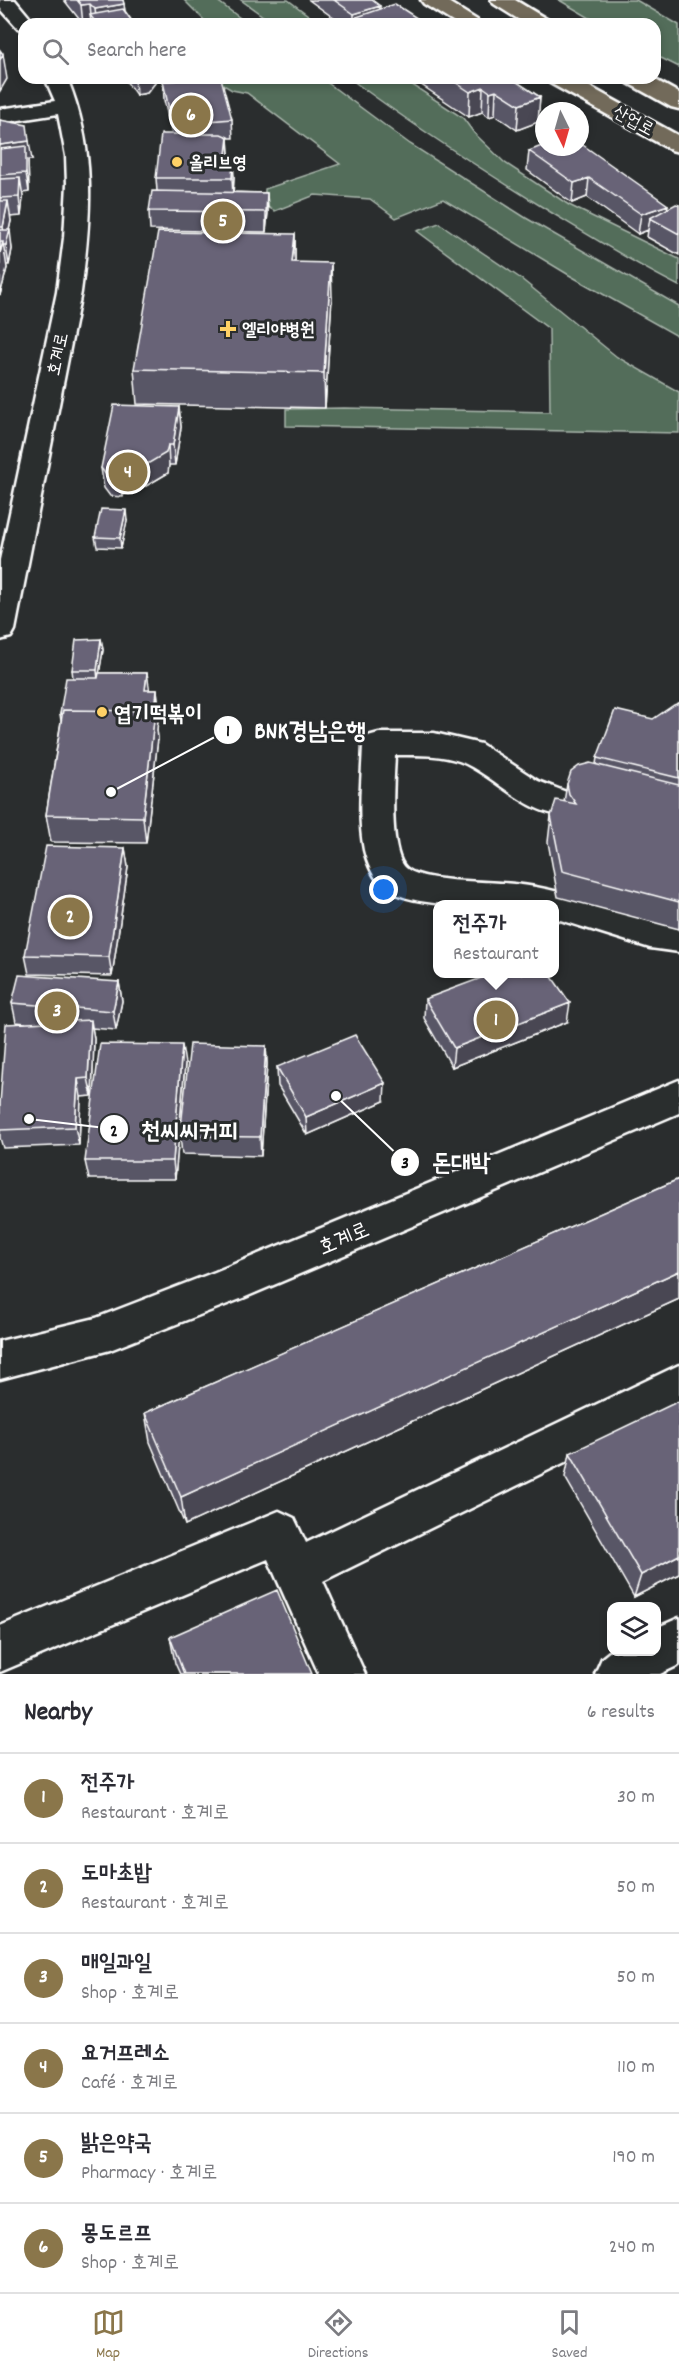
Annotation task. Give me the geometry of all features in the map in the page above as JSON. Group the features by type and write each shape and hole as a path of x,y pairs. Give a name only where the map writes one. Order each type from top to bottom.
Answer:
{"main road":[{"path":"431,0 460,18"},
{"path":"501,0 531,18"},
{"name":"산업로","path":"569,84 679,145"},
{"name":"산업로","path":"647,84 679,102"}],"street":[{"path":"3,0 20,18"},
{"name":"호계로","path":"0,630 11,520 69,292 76,245 80,197 77,152 68,106 59,84"},
{"path":"0,116 68,106"},
{"path":"538,900 418,888 395,879 383,863 378,847 379,744 434,744 470,752 527,789 563,804"},
{"path":"559,905 639,931 679,938"},
{"name":"호계로","path":"0,1360 96,1337 229,1285 679,1096"},
{"path":"296,1571 679,1385"},
{"path":"0,1649 279,1533 342,1674"},
{"path":"618,1674 623,1668 679,1641"}],"green space":[{"path":"184,0 216,0 240,18 202,18"},
{"path":"241,0 288,0 312,18 266,18"},
{"path":"559,0 636,0 679,25 679,67 661,58 661,18 590,18"},
{"path":"222,84 329,84 410,144 526,218 679,306 679,337 569,275 443,199 396,218 370,199 315,195 275,211 265,206 265,189 340,164 247,93 232,90"},
{"path":"358,84 411,84 463,118 474,133 505,163 569,205 679,259 679,286 614,251 500,181"},
{"path":"439,223 520,278 617,357 679,392 679,433 286,426 286,409 550,412 549,329 417,231"}],"building":[{"path":"77,0 123,0 124,4 95,9 90,4 81,5"},
{"path":"334,0 372,0 380,6 354,14"},
{"path":"395,4 417,18 358,18"},
{"path":"123,9 130,18 92,18 90,15"},
{"path":"164,84 223,84 232,119 172,124"},
{"path":"458,84 520,84 540,97 519,105 496,90 490,92 483,87 470,92"},
{"path":"0,120 27,125 29,141 0,145"},
{"path":"161,134 221,134 228,137 226,154 233,158 232,178 156,178"},
{"path":"26,146 26,173 0,175 0,149"},
{"path":"589,149 668,205 641,214 589,178 574,183 536,156 589,156"},
{"path":"20,178 19,197 0,198 0,179"},
{"path":"152,191 267,193 266,212 149,211"},
{"path":"0,201 8,201 3,227 0,227"},
{"path":"676,204 679,205 679,234 650,218"},
{"path":"0,230 10,230 6,245 0,242"},
{"path":"158,232 295,234 292,262 331,263 324,373 134,369"},
{"path":"114,405 179,407 173,445 168,445 166,453 144,466 124,465 121,477 107,476 101,468"},
{"path":"101,509 126,510 120,538 95,537"},
{"path":"101,639 97,670 72,670 76,640"},
{"path":"99,673 147,673 145,690 157,690 155,711 63,710 60,714 66,678 98,678"},
{"path":"679,703 679,778 597,758 615,710 653,719"},
{"path":"63,710 155,711 143,817 46,815"},
{"path":"590,763 679,785 679,902 562,871 551,816 556,800 576,804 569,794 567,784 571,772 579,766"},
{"path":"46,846 125,848 109,957 25,955"},
{"path":"19,975 119,982 113,1011 12,1003"},
{"path":"481,978 553,978 570,1003 454,1048 425,999"},
{"path":"91,1020 88,1078 78,1079 75,1127 0,1130 6,1024"},
{"path":"355,1035 385,1083 306,1117 277,1067"},
{"path":"100,1044 182,1045 173,1161 85,1161"},
{"path":"190,1044 266,1046 260,1137 180,1136"},
{"path":"679,1179 679,1271 181,1497 145,1413"},
{"path":"679,1401 679,1555 641,1575 570,1453"},
{"path":"277,1590 312,1674 184,1674 170,1637"}],"place":[{"name":"몽도르프","path":"191,115"},
{"name":"올리브영","path":"177,162"},
{"name":"밝은약국","path":"223,221"},
{"name":"엘리야병원","path":"228,329"},
{"name":"요거프레소","path":"128,472"},
{"name":"엽기떡볶이","path":"102,712"},
{"name":"BNK경남은행","path":"111,792"},
{"name":"도마초밥","path":"70,917"},
{"name":"매일과일","path":"57,1011"},
{"name":"전주가","path":"496,1020"},
{"name":"돈대박","path":"336,1096"},
{"name":"천씨씨커피","path":"29,1119"}]}
